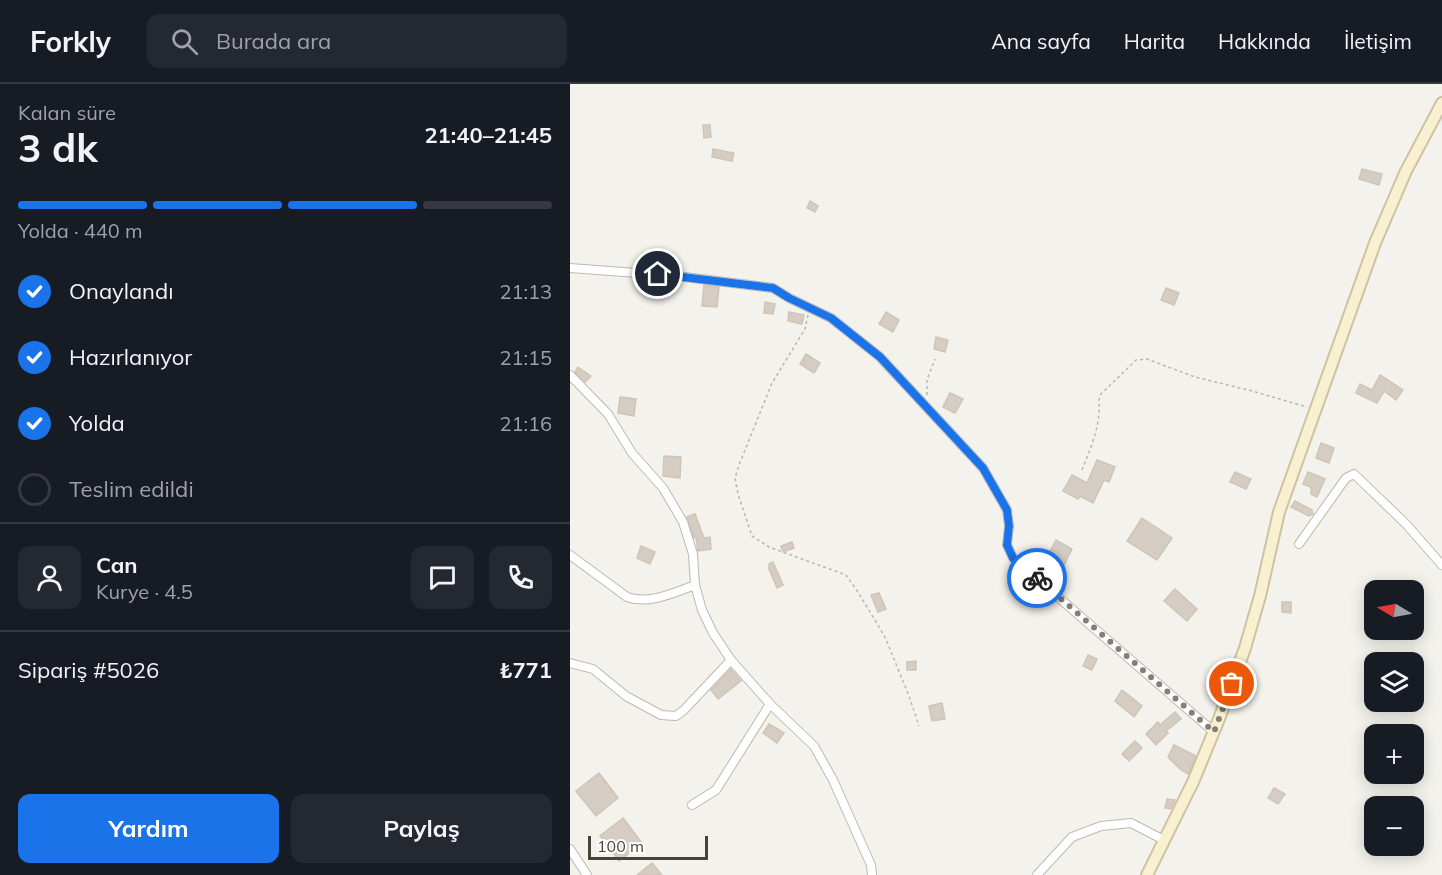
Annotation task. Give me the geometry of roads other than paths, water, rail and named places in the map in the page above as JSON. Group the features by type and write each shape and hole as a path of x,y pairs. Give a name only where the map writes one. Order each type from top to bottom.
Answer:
{"main road":[{"path":"1147,875 1193,782 1245,648 1260,597 1279,512 1375,243 1406,171 1442,103"}],"street":[{"path":"570,268 678,276 773,288 831,318 880,357 983,468 1007,510 1009,526 1007,545 1013,558 1214,732"},
{"path":"570,375 608,414 632,453 663,488 683,522 693,554 695,585 702,610 713,633 731,660 770,704 814,746 833,780 871,865 872,875"},
{"path":"1299,544 1346,478 1354,474 1406,524 1442,565"},
{"path":"570,555 627,597 637,600 662,597 695,585"},
{"path":"570,663 593,669 626,696 661,715 676,716 731,660"},
{"path":"692,805 716,790 770,704"},
{"path":"1037,875 1072,837 1101,826 1131,823 1164,840"},
{"path":"570,849 587,875"}]}
